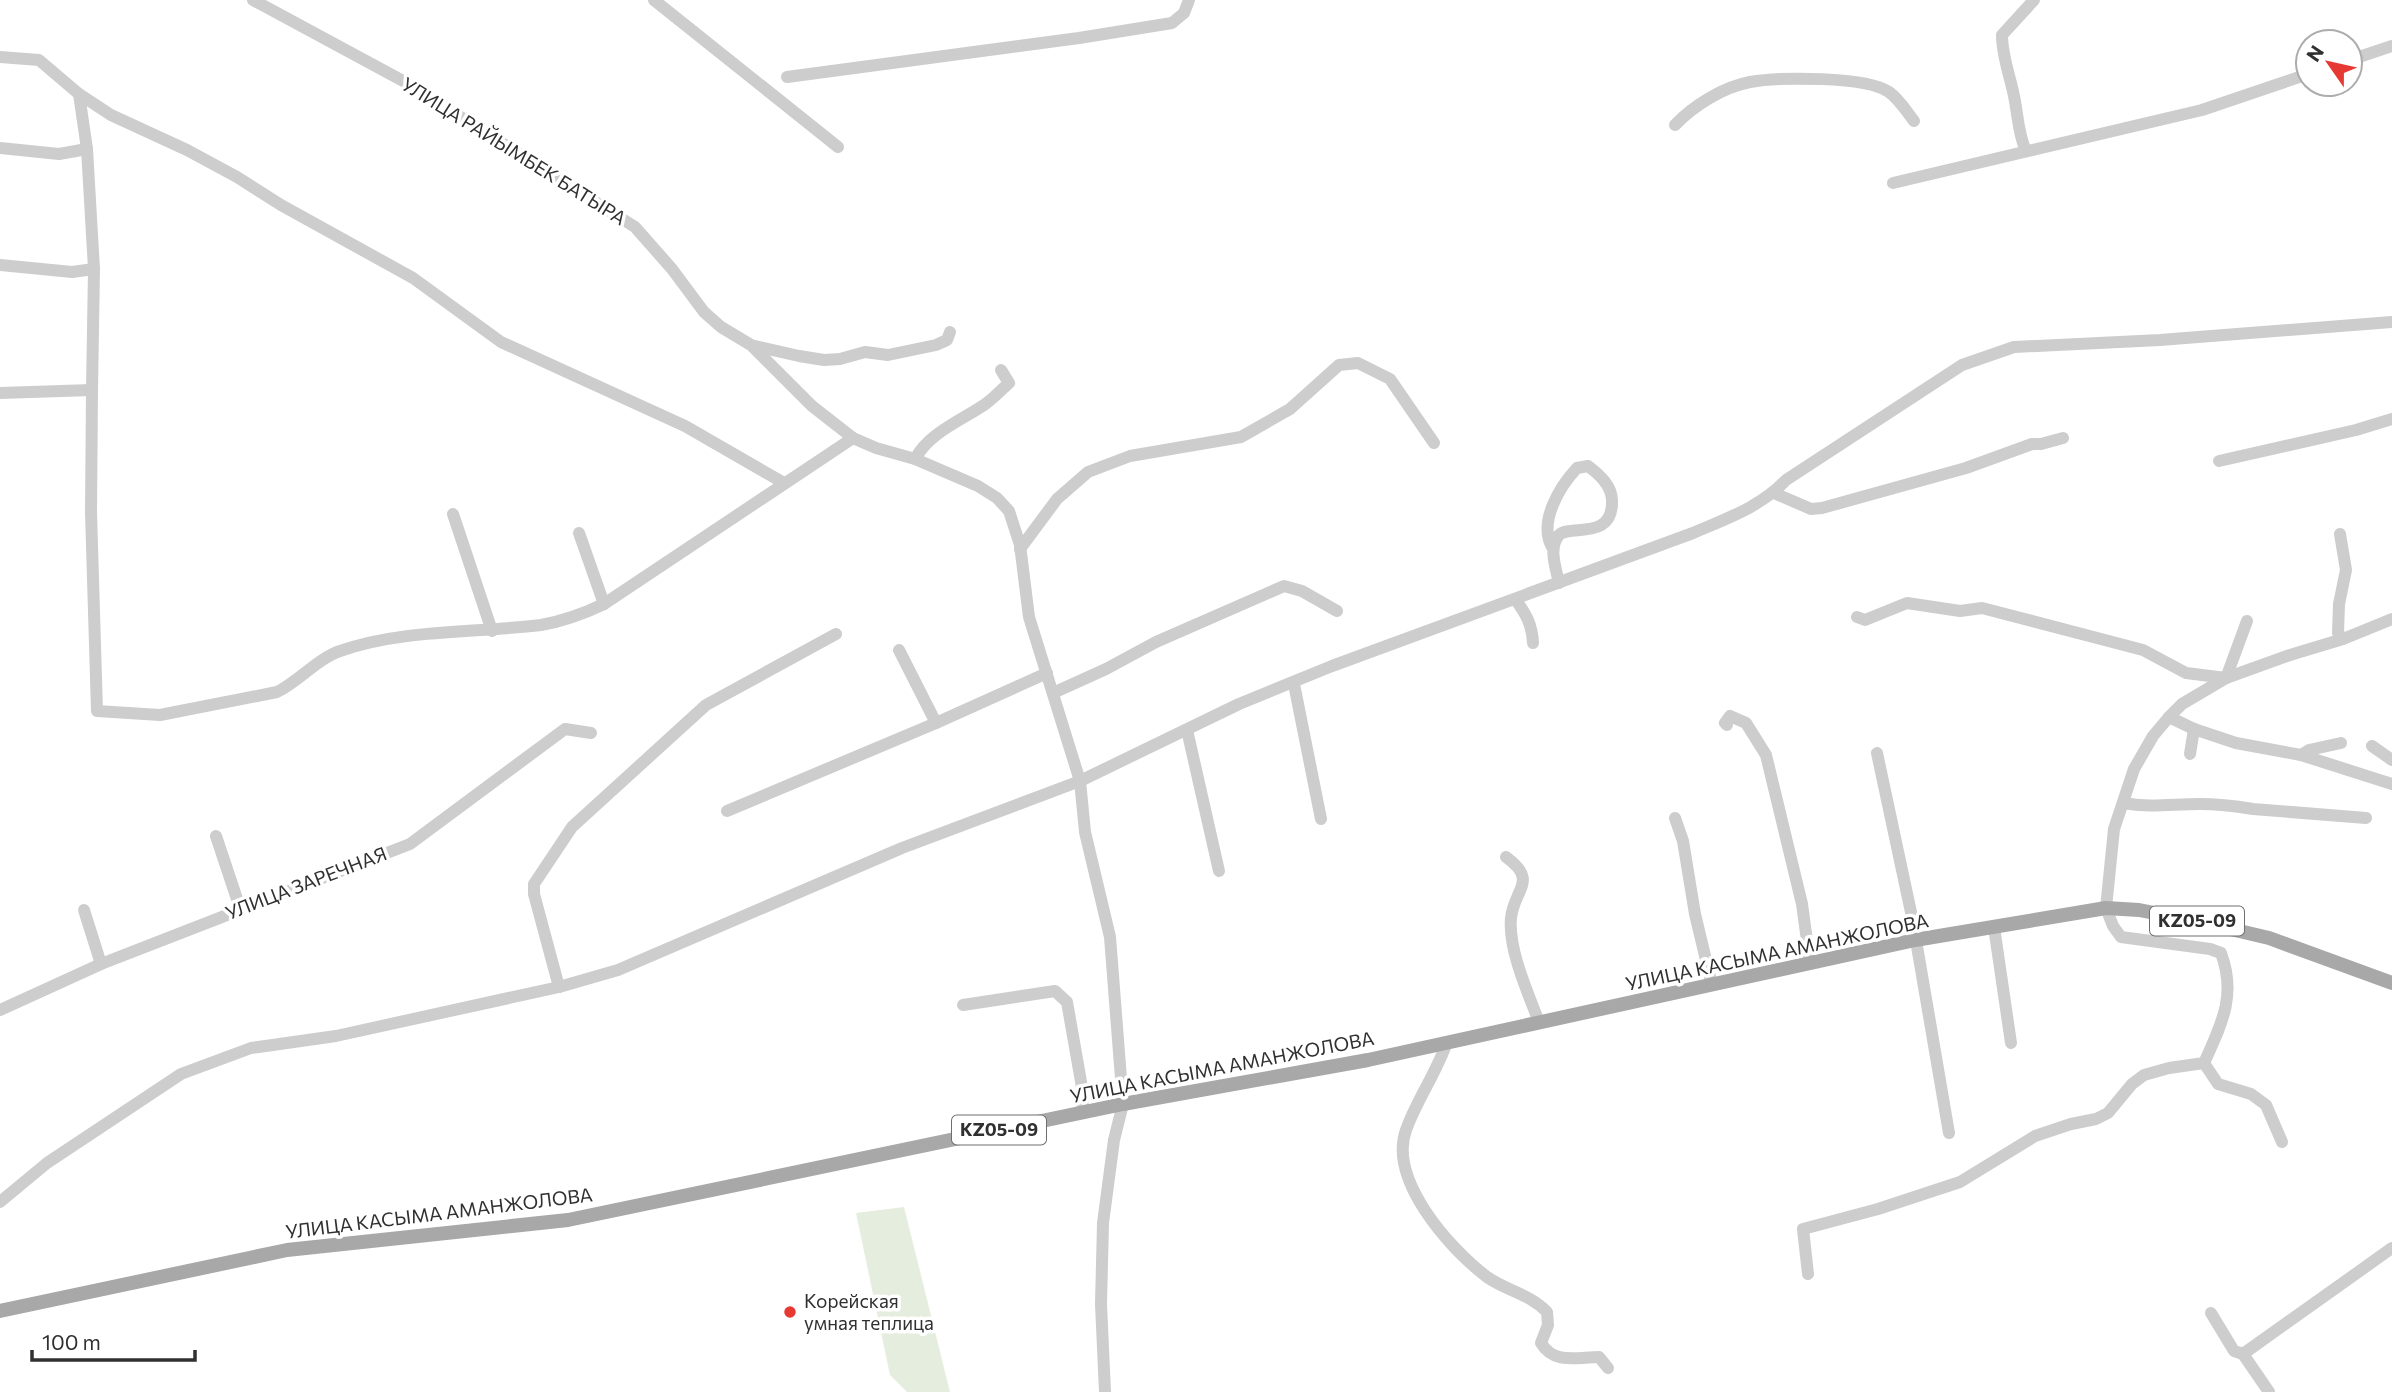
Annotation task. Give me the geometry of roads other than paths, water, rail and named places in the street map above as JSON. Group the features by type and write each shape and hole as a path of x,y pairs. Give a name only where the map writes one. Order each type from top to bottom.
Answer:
{"main road":[{"name":"KZ05-09","path":"1994,927 2106,908 2139,911 2269,938 2392,983"},
{"name":"УЛИЦА КАСЫМА АМАНЖОЛОВА","path":"0,1311 287,1250 568,1220 1082,1112 1368,1059 1915,940 1994,927"}],"street":[{"name":"УЛИЦА РАЙЫМБЕК БАТЫРА","path":"253,0 405,82 635,227 672,269 704,312 721,327 751,345 812,406 853,438 915,459 978,486 997,498 1009,511 1020,549 1029,617 1080,781 1085,832 1110,937 1123,1104 1114,1140 1103,1223 1101,1304 1105,1392"},
{"path":"654,0 838,147"},
{"path":"788,78 1172,23 1184,13 1189,0"},
{"path":"2026,151 2021,140 2018,113 2002,49 2002,35 2034,0"},
{"path":"2364,55 2392,46"},
{"path":"0,57 38,60 79,94 111,115 187,150 413,278 501,342 685,426 784,483"},
{"path":"1675,125 1705,102 1750,82 1836,79 1872,84 1890,93 1914,121"},
{"path":"1893,183 2202,110 2294,79"},
{"path":"79,94 87,149 94,269 91,512 97,711 160,715 277,692 338,652 392,637 492,631 566,621 604,604 853,438"},
{"path":"0,148 59,154 87,149"},
{"path":"0,265 72,272 94,269"},
{"path":"0,1202 47,1163 181,1074 251,1048 336,1036 559,987 618,970 902,848 1080,781 1240,704 1294,684 1332,666 1693,533 1774,493 1786,480 1962,365 2014,347 2160,340 2392,322"},
{"path":"751,345 824,360 840,359 864,352 888,355 936,345 947,340 950,332"},
{"path":"1020,549 1057,499 1088,472 1130,456 1241,437 1290,409 1339,365 1358,363 1390,379 1434,443"},
{"path":"915,459 920,449 938,433 987,403 1010,383 1001,370"},
{"path":"0,393 92,390"},
{"path":"2219,461 2356,430 2392,419"},
{"path":"1774,493 1811,509 1822,508 1966,468 2032,444 2063,438"},
{"path":"1552,547 1563,532 1600,526 1612,511 1612,495 1599,474 1588,467 1577,468 1565,480 1553,503 1548,540 1552,547 1559,583"},
{"path":"453,514 492,631"},
{"path":"579,533 604,604"},
{"path":"2340,534 2346,570 2338,614 2338,633 2343,639"},
{"path":"1053,693 1156,642 1284,586 1302,591 1337,611"},
{"path":"1516,599 1532,627 1533,643"},
{"path":"1857,617 1865,620 1907,603 1960,611 1982,608 2143,650 2186,673 2226,678"},
{"path":"2182,704 2226,678 2343,639 2392,619"},
{"path":"2226,678 2247,621"},
{"path":"559,987 534,894 534,884 572,827 706,705 836,634"},
{"path":"899,650 936,723"},
{"path":"727,811 1047,673"},
{"path":"2186,673 2192,692 2153,736 2134,769 2114,829 2106,908 2121,937 2210,949 2221,953 2226,966 2225,1017 2204,1063"},
{"path":"1294,684 1321,819"},
{"path":"1727,725 1725,723 1730,716 1746,723 1766,755 1802,904 1810,963"},
{"path":"2169,717 2194,729 2236,743 2301,755 2392,784"},
{"name":"УЛИЦА ЗАРЕЧНАЯ","path":"0,1009 101,964 240,908 410,844 565,729 591,733"},
{"path":"2190,754 2194,729"},
{"path":"1187,730 1219,871"},
{"path":"2301,755 2309,750 2342,743"},
{"path":"2372,746 2392,760"},
{"path":"1877,753 1950,1133"},
{"path":"2123,803 2237,806 2366,818"},
{"path":"1675,818 1683,841 1695,914 1712,985"},
{"path":"216,836 240,908"},
{"path":"1506,857 1519,866 1524,879 1511,918 1514,947 1539,1022"},
{"path":"83,910 101,964"},
{"path":"1994,927 2011,1043"},
{"path":"963,1005 1055,991 1067,1002 1083,1093 1082,1112"},
{"path":"1447,1042 1433,1079 1405,1131 1402,1149 1419,1202 1449,1241 1490,1280 1527,1296 1547,1312 1548,1325 1541,1343 1544,1348 1562,1359 1599,1356 1608,1368"},
{"path":"2204,1063 2218,1084 2251,1094 2266,1105 2282,1142"},
{"path":"1808,1274 1803,1229 1878,1209 1960,1182 2035,1136 2096,1119 2108,1113 2132,1084 2144,1075 2204,1063"},
{"path":"2243,1354 2392,1248"},
{"path":"2211,1313 2234,1351 2243,1354 2269,1392"}],"place":[{"name":"Корейская умная теплица","path":"790,1312"}]}
